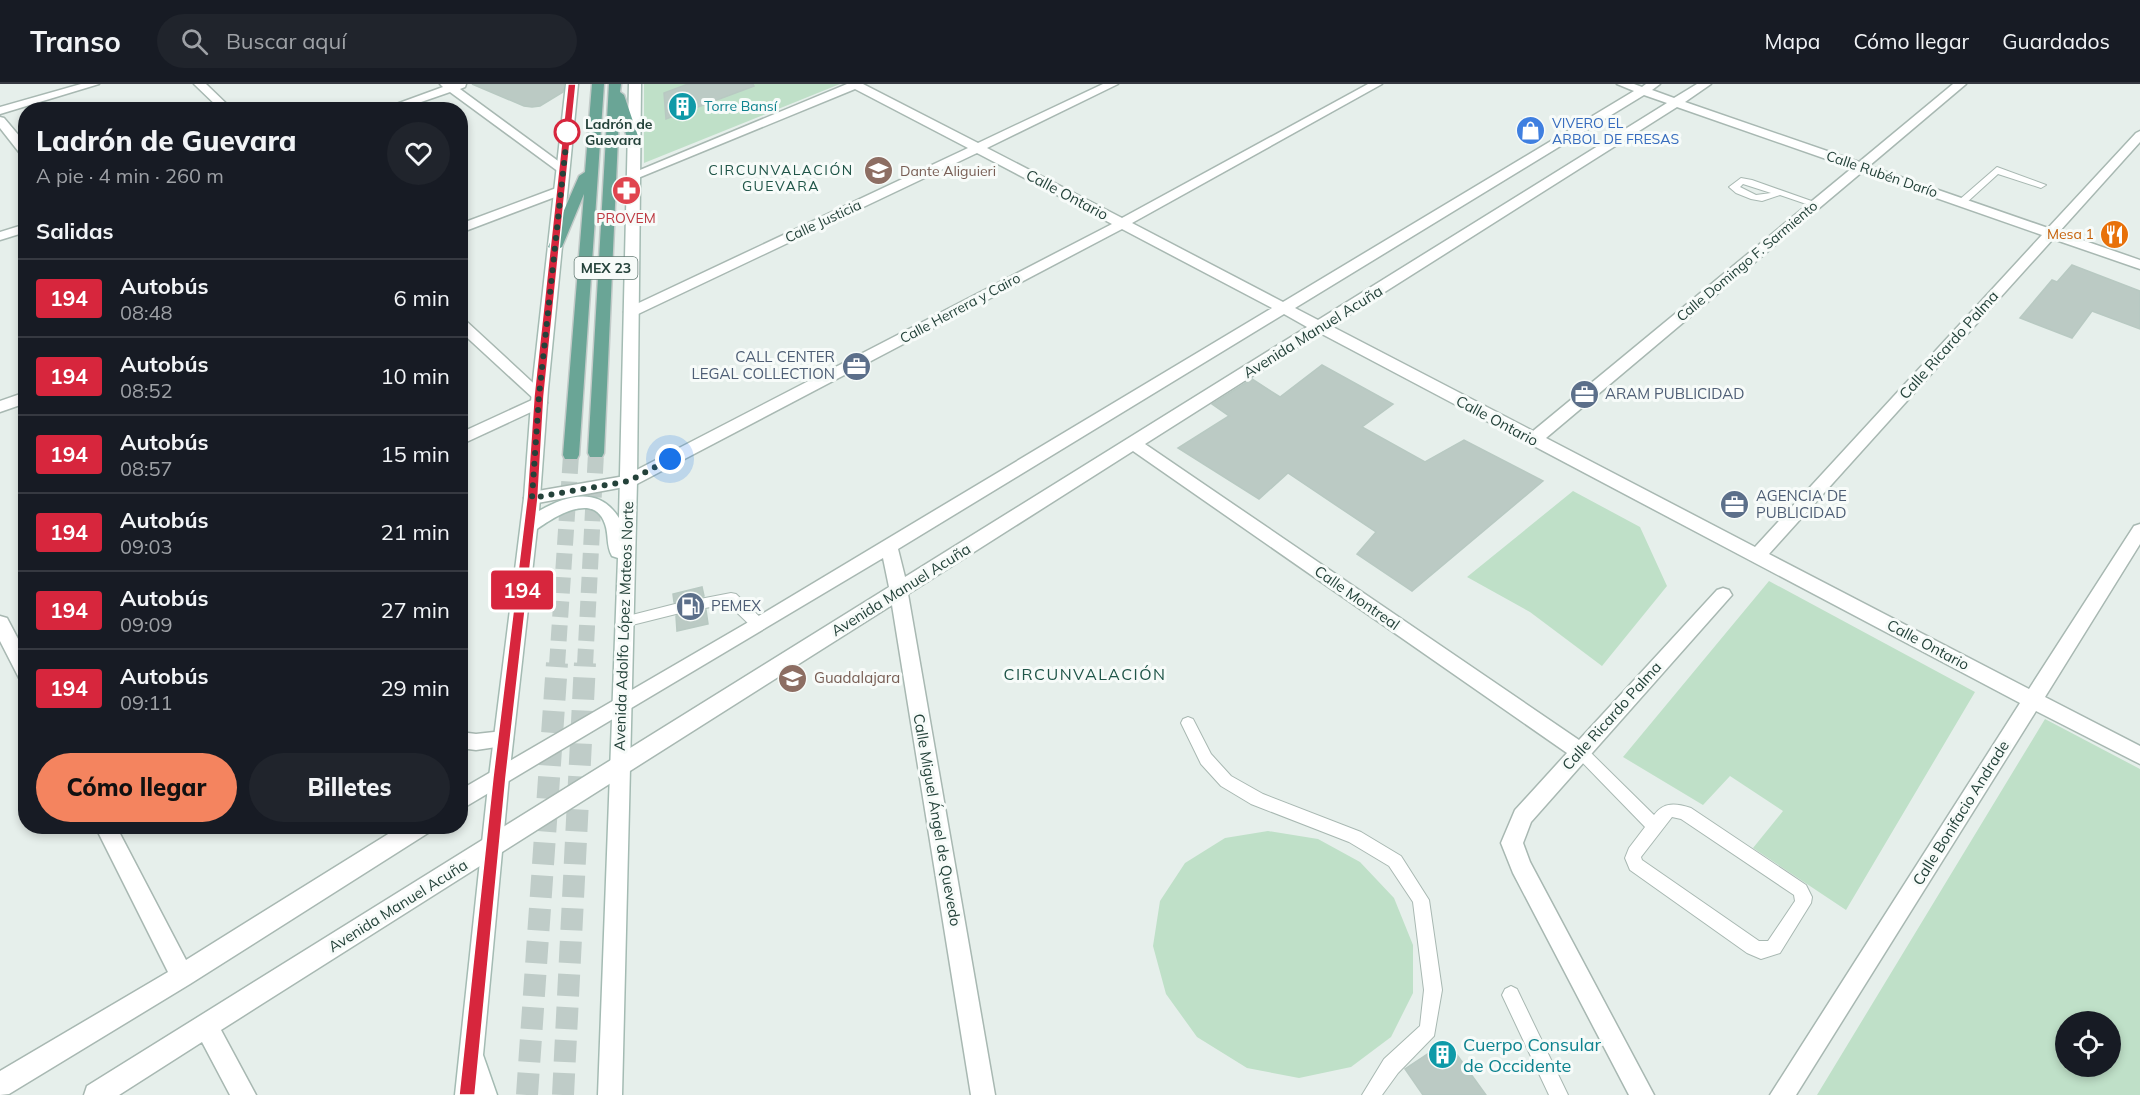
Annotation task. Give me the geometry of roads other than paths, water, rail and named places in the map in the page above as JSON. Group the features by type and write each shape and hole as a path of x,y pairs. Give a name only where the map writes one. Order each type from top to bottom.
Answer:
{"main road":[{"name":"MEX 23","path":"571,455 598,84"},
{"name":"MEX 23","path":"596,453 615,86"},
{"path":"615,86 634,142"},
{"path":"555,247 591,160"}],"street":[{"path":"31,102 93,84"},
{"path":"200,84 219,102"},
{"path":"467,1095 499,777 532,498 539,399 572,84"},
{"name":"Avenida Adolfo López Mateos Norte","path":"610,1095 618,767 629,481 635,84"},
{"path":"634,175 856,84"},
{"name":"Calle Ontario","path":"856,84 2140,756"},
{"name":"Calle Justicia","path":"631,312 1112,84"},
{"name":"Calle Herrera y Cairo","path":"532,498 629,481 1121,224 1376,84"},
{"name":"Calle Rubén Darío","path":"1623,84 1649,87 1676,103 2140,265"},
{"name":"Avenida Manuel Acuña","path":"96,1095 1705,84"},
{"name":"Calle Domingo F. Sarmiento","path":"1533,440 1960,84"},
{"path":"407,102 453,85 563,169"},
{"path":"468,796 759,625 1649,87"},
{"path":"0,111 18,106"},
{"path":"0,120 18,143"},
{"name":"Calle Ricardo Palma","path":"1757,556 2140,135"},
{"path":"468,226 560,191"},
{"path":"0,236 18,230"},
{"path":"468,331 539,399"},
{"path":"468,436 539,399"},
{"path":"0,407 18,401"},
{"name":"Calle Montreal","path":"1134,444 1580,751"},
{"path":"529,526 561,506 579,502 596,503 608,512 614,523 616,549 625,564"},
{"name":"Calle Bonifacio Andrade","path":"1782,1095 2140,530"},
{"name":"Calle Miguel Ángel de Quevedo","path":"889,546 899,592 983,1095"},
{"name":"Calle Ricardo Palma","path":"1642,1095 1521,866 1512,843 1522,817 1723,595"},
{"path":"0,623 13,650"},
{"path":"468,741 504,739"},
{"path":"109,834 182,976"},
{"path":"0,1085 182,976 407,834"},
{"path":"206,1026 244,1095"},
{"path":"472,1055 485,1095"}],"lane":[{"path":"1962,202 1997,170 2041,185"},
{"path":"1779,192 1815,204"},
{"path":"705,603 731,598 759,625"},
{"path":"624,622 675,609"},
{"path":"1188,723 1206,759 1226,781 1257,799 1355,837 1395,861 1420,900 1433,990 1428,1030 1391,1066 1371,1095"},
{"path":"1580,751 1655,827"},
{"path":"1671,810 1685,813 1800,890 1804,897 1803,903 1774,947 1761,951 1752,947 1636,865 1633,858 1635,853 1655,827 1671,810"},
{"path":"1511,995 1559,1095"}],"tunnel":[{"path":"585,665 596,453"},
{"path":"557,665 571,455"},
{"path":"527,1095 557,663"},
{"path":"563,1095 585,663"}],"place":[{"name":"Torre Bansí","path":"683,106"},
{"name":"VIVERO EL ARBOL DE FRESAS","path":"1531,131"},
{"name":"Ladrón de Guevara","path":"567,132"},
{"name":"Dante Aliguieri","path":"879,171"},
{"name":"PROVEM","path":"626,191"},
{"name":"Mesa 1","path":"2115,234"},
{"name":"CALL CENTER LEGAL COLLECTION","path":"856,366"},
{"name":"ARAM PUBLICIDAD","path":"1584,394"},
{"name":"AGENCIA DE PUBLICIDAD","path":"1735,505"},
{"name":"PEMEX","path":"690,606"},
{"name":"Guadalajara","path":"793,678"},
{"name":"Cuerpo Consular de Occidente","path":"1442,1055"}],"district":[{"name":"CIRCUNVALACIÓN GUEVARA","path":"781,178"},
{"name":"CIRCUNVALACIÓN","path":"1085,674"}]}
